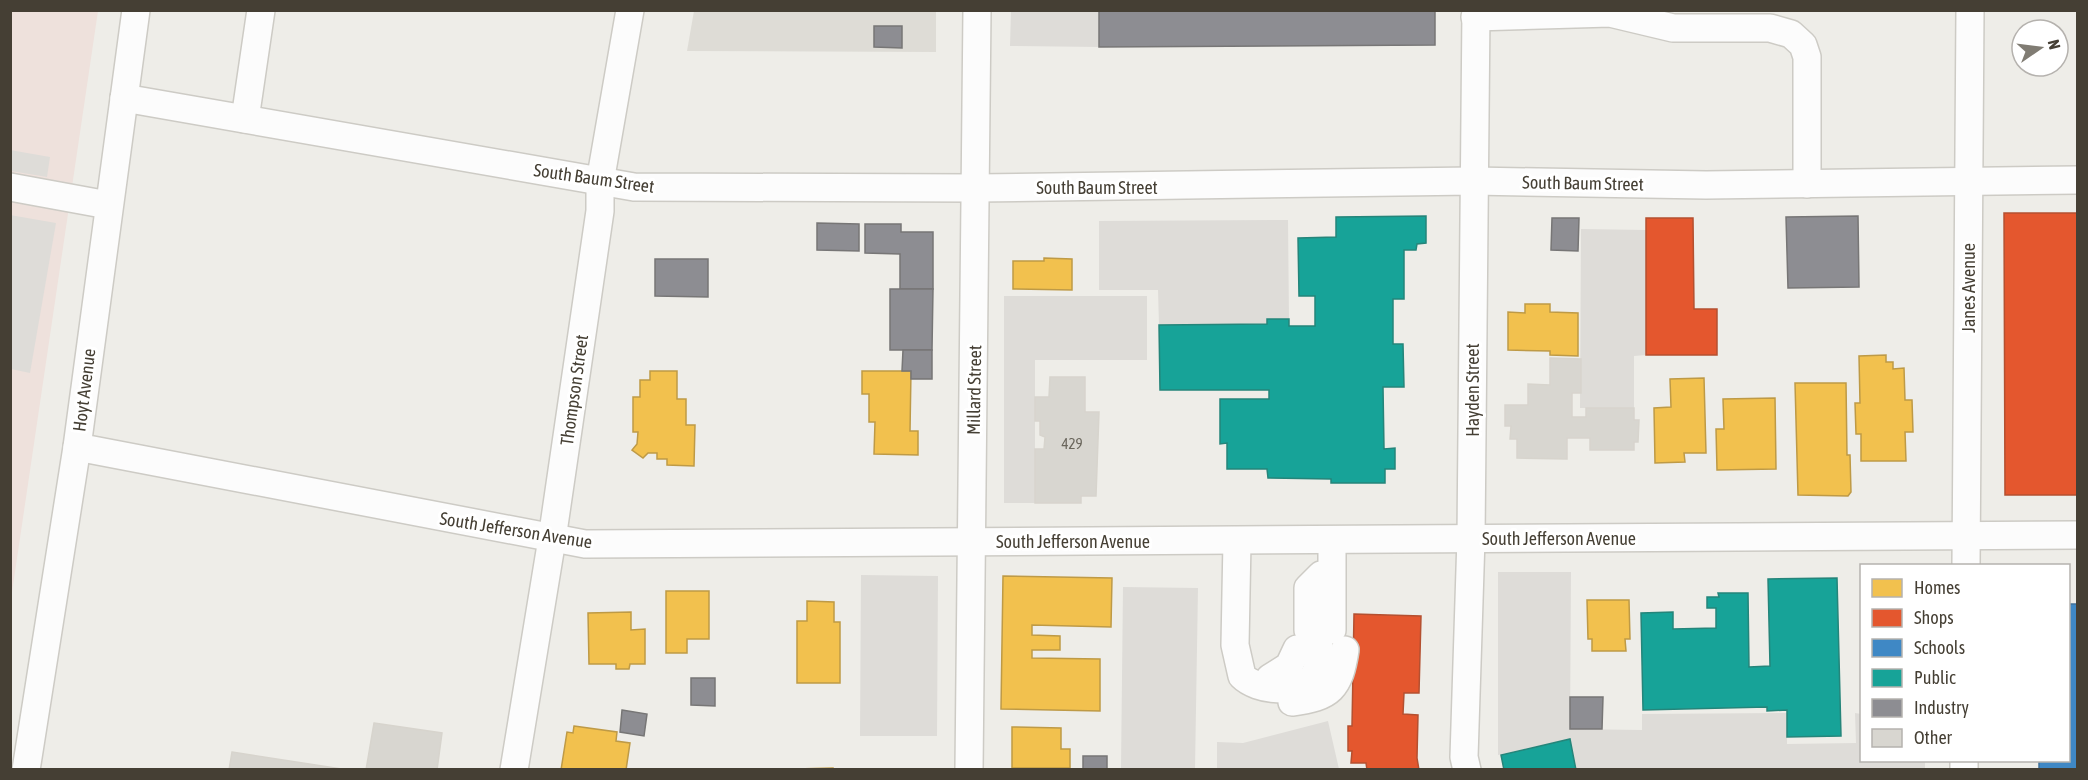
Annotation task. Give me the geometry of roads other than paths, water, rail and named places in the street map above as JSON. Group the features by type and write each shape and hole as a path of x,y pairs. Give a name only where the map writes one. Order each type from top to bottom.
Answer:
{"street":[{"name":"Hoyt Avenue","path":"26,770 77,447 136,10"},
{"path":"245,119 261,10"},
{"name":"Thompson Street","path":"514,770 552,539 600,211 600,182 630,10"},
{"name":"Millard Street","path":"969,770 977,10"},
{"name":"Janes Avenue","path":"1966,564 1970,10"},
{"path":"1475,14 1610,13 1673,28 1784,30 1803,45 1807,57 1807,184"},
{"name":"Hayden Street","path":"1467,770 1464,757 1471,538 1475,14"},
{"name":"South Baum Street","path":"124,98 634,187 976,188 1473,181 1611,185 1968,183 2078,180"},
{"path":"10,187 108,205"},
{"name":"South Jefferson Avenue","path":"77,447 585,544 2078,535"},
{"path":"1237,540 1236,672 1243,692 1268,702 1292,702 1312,694 1321,685 1331,666 1320,640"},
{"path":"1236,653 1242,676 1254,685 1263,688 1293,686 1309,681 1315,675 1320,640 1320,579 1326,540"},
{"path":"1236,653 1250,674 1270,678 1292,675 1301,671 1320,640"}]}
